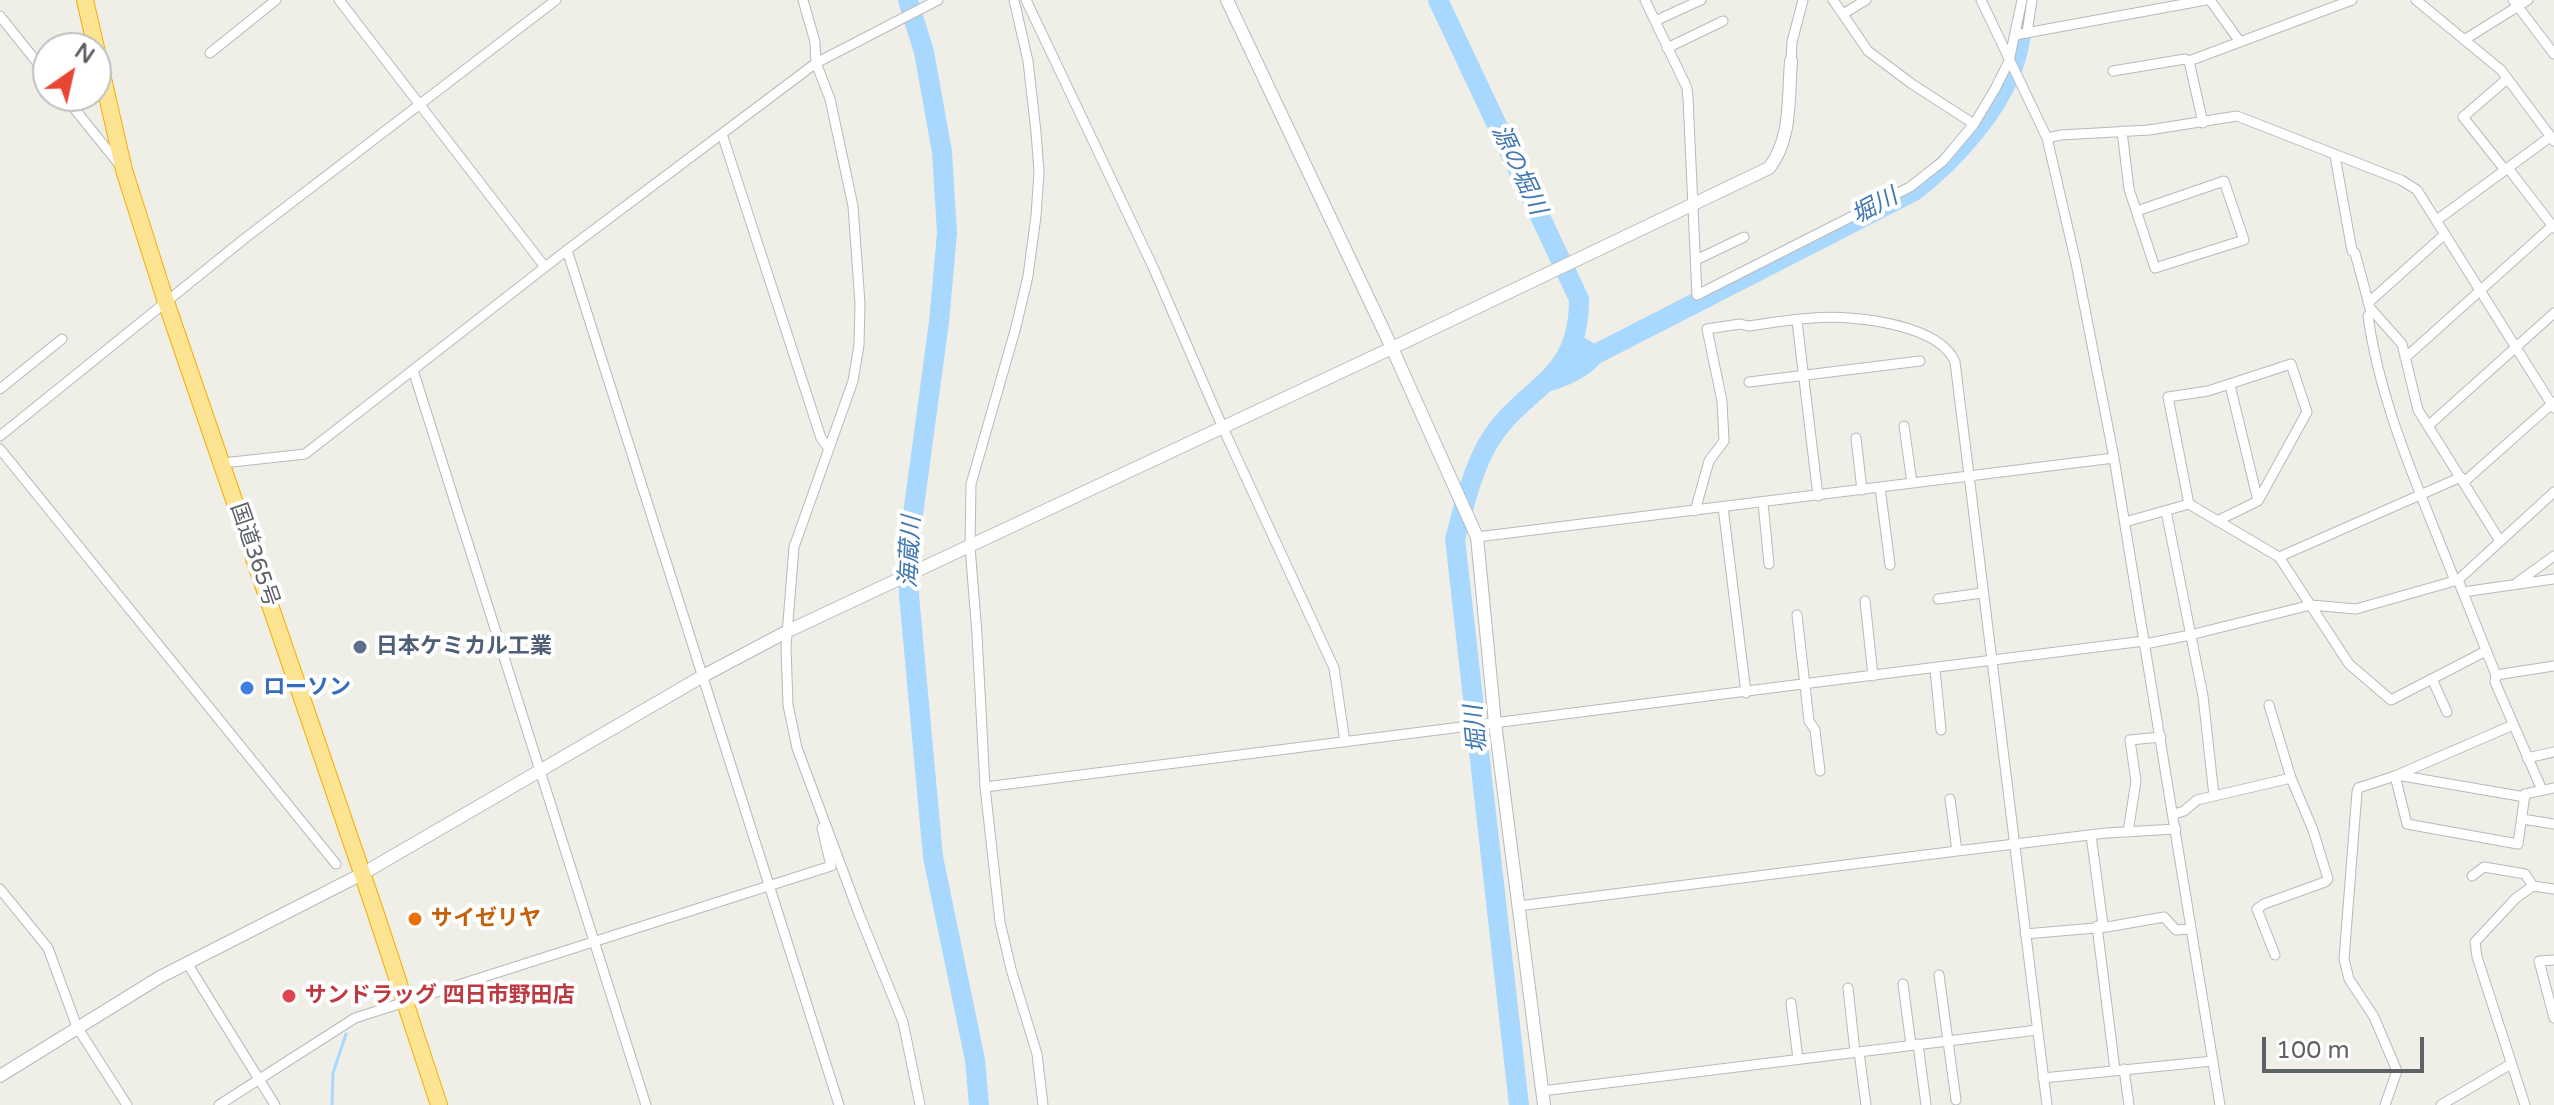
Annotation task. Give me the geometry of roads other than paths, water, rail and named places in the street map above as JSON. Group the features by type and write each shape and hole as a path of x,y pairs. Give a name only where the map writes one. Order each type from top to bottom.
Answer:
{"highway":[{"name":"国道365号","path":"85,0 124,170 166,302 439,1105"}],"street":[{"path":"210,53 276,0"},
{"path":"339,0 545,267"},
{"path":"0,436 166,302 556,0"},
{"path":"803,0 815,42 816,63 830,99 853,206 860,304 855,371 794,547 788,631 788,705 797,748 903,1022 920,1105"},
{"path":"223,463 305,454 567,250 816,63 938,0"},
{"path":"1014,0 1028,61 1035,118 1039,172 1036,216 1028,276 1016,327 971,484 970,547 985,787 1000,922 1037,1054 1043,1105"},
{"path":"1026,0 1153,267 1223,428 1334,668 1345,742"},
{"path":"1227,0 1392,348 1477,537 1493,724 1544,1105"},
{"path":"1645,0 1687,88 1697,295 1910,187 1943,161 1974,124 2009,61 2032,0"},
{"path":"1655,21 1701,0"},
{"path":"0,1076 187,963 362,874 703,676 788,631 1769,168 1785,139 1792,42 1803,0"},
{"path":"1833,0 1868,51 1974,124"},
{"path":"1843,14 1866,0"},
{"path":"1981,0 2047,138 2076,263 2125,522 2220,1105"},
{"path":"2021,34 2022,0"},
{"path":"2021,34 2208,0 2240,42"},
{"path":"2113,71 2185,59 2189,61 2352,0"},
{"path":"2416,0 2501,70 2552,139 2437,220"},
{"path":"2464,40 2520,2 2554,54"},
{"path":"0,16 32,56"},
{"path":"1667,48 1723,21"},
{"path":"2189,61 2203,123"},
{"path":"2405,358 2553,227 2463,117 2507,79"},
{"path":"77,112 124,170"},
{"path":"2047,138 2203,123 2237,116 2387,174 2417,190 2553,405 2462,480 2421,494 2279,557"},
{"path":"2122,131 2129,189 2155,268 2244,240 2224,181 2137,211"},
{"path":"722,134 821,438 829,449"},
{"path":"2335,156 2352,251 2371,313 2368,316 2373,350 2383,393 2496,675 2495,682 2542,790"},
{"path":"2369,306 2445,234"},
{"path":"1696,260 1744,237"},
{"path":"567,250 839,1105"},
{"path":"2369,306 2402,344 2418,410 2500,541"},
{"path":"2428,426 2554,313"},
{"path":"1695,511 1709,461 1724,441 1722,401 1707,329 1846,317 1918,332 1949,349 1955,362 2047,1105"},
{"path":"1797,321 1818,496"},
{"path":"0,389 62,339"},
{"path":"1749,382 1920,361"},
{"path":"2217,521 2258,501 2307,412 2291,364 2230,385 2168,397 2189,504 2217,521 2279,557 2349,664 2391,700 2486,651"},
{"path":"413,370 646,1105"},
{"path":"2230,385 2258,501"},
{"path":"1904,426 1912,483"},
{"path":"1856,438 1862,490"},
{"path":"0,449 336,864"},
{"path":"1477,537 2114,458"},
{"path":"1880,487 1890,565"},
{"path":"985,787 2145,642 2190,635 2311,605 2356,609 2456,580 2554,492"},
{"path":"1763,503 1769,564"},
{"path":"2125,522 2189,504"},
{"path":"1723,507 1746,693"},
{"path":"2166,511 2203,696 2214,796"},
{"path":"2516,584 2554,556"},
{"path":"2463,592 2554,579"},
{"path":"1938,599 1982,593"},
{"path":"1865,601 1873,676"},
{"path":"1797,615 1809,721 1815,730 1820,771"},
{"path":"2496,675 2554,666"},
{"path":"1935,669 1941,730"},
{"path":"2432,679 2447,712"},
{"path":"2269,705 2291,778 2313,830 2328,879 2257,909 2275,955"},
{"path":"2385,1105 2397,1071 2374,1017 2349,979 2344,952 2358,788 2396,776 2513,725"},
{"path":"2128,832 2136,781 2130,740 2161,737"},
{"path":"2527,758 2554,752"},
{"path":"2396,776 2525,797"},
{"path":"2396,776 2407,824 2518,844 2525,794 2554,788"},
{"path":"2174,814 2184,811 2197,800 2291,778"},
{"path":"1950,799 1957,851"},
{"path":"219,1105 355,1018 831,866 818,802"},
{"path":"2522,819 2554,824"},
{"path":"1518,906 2091,835 2176,829"},
{"path":"2091,835 2120,1069 2129,1105"},
{"path":"2472,876 2484,867 2525,874 2533,886"},
{"path":"2525,1105 2477,957 2475,942 2516,898 2533,886 2554,889"},
{"path":"0,889 48,948 77,1027 127,1105"},
{"path":"2025,934 2164,917 2176,930 2190,929"},
{"path":"2554,960 2539,961 2554,1018"},
{"path":"187,963 275,1105"},
{"path":"1939,975 1956,1100"},
{"path":"1903,984 1926,1105"},
{"path":"1848,988 1866,1105"},
{"path":"1791,1003 1798,1059"},
{"path":"1542,1091 2037,1030"},
{"path":"2043,1078 2213,1061"},
{"path":"2441,1105 2511,1064"}],"waterway":[{"name":"海蔵川","path":"908,0 924,52 942,152 947,233 939,322 909,544 909,595 933,857 975,1060 979,1105"},
{"name":"堀川","path":"1438,0 1579,299 1577,327 1570,349 1559,367 1501,424 1481,456 1455,539 1519,1105"},
{"name":"堀川","path":"1574,343 1594,355 1914,191 1960,149 1999,97 2015,61 2027,0"},
{"name":"堀川","path":"1550,381 1574,371 1594,355"},
{"path":"332,1105 333,1073 346,1034"}],"place":[{"name":"日本ケミカル工業","path":"360,647"},
{"name":"ローソン","path":"247,688"},
{"name":"サイゼリヤ","path":"415,919"},
{"name":"サンドラッグ 四日市野田店","path":"289,996"}],"water label":[{"name":"源の堀川","path":"1518,170"}]}
